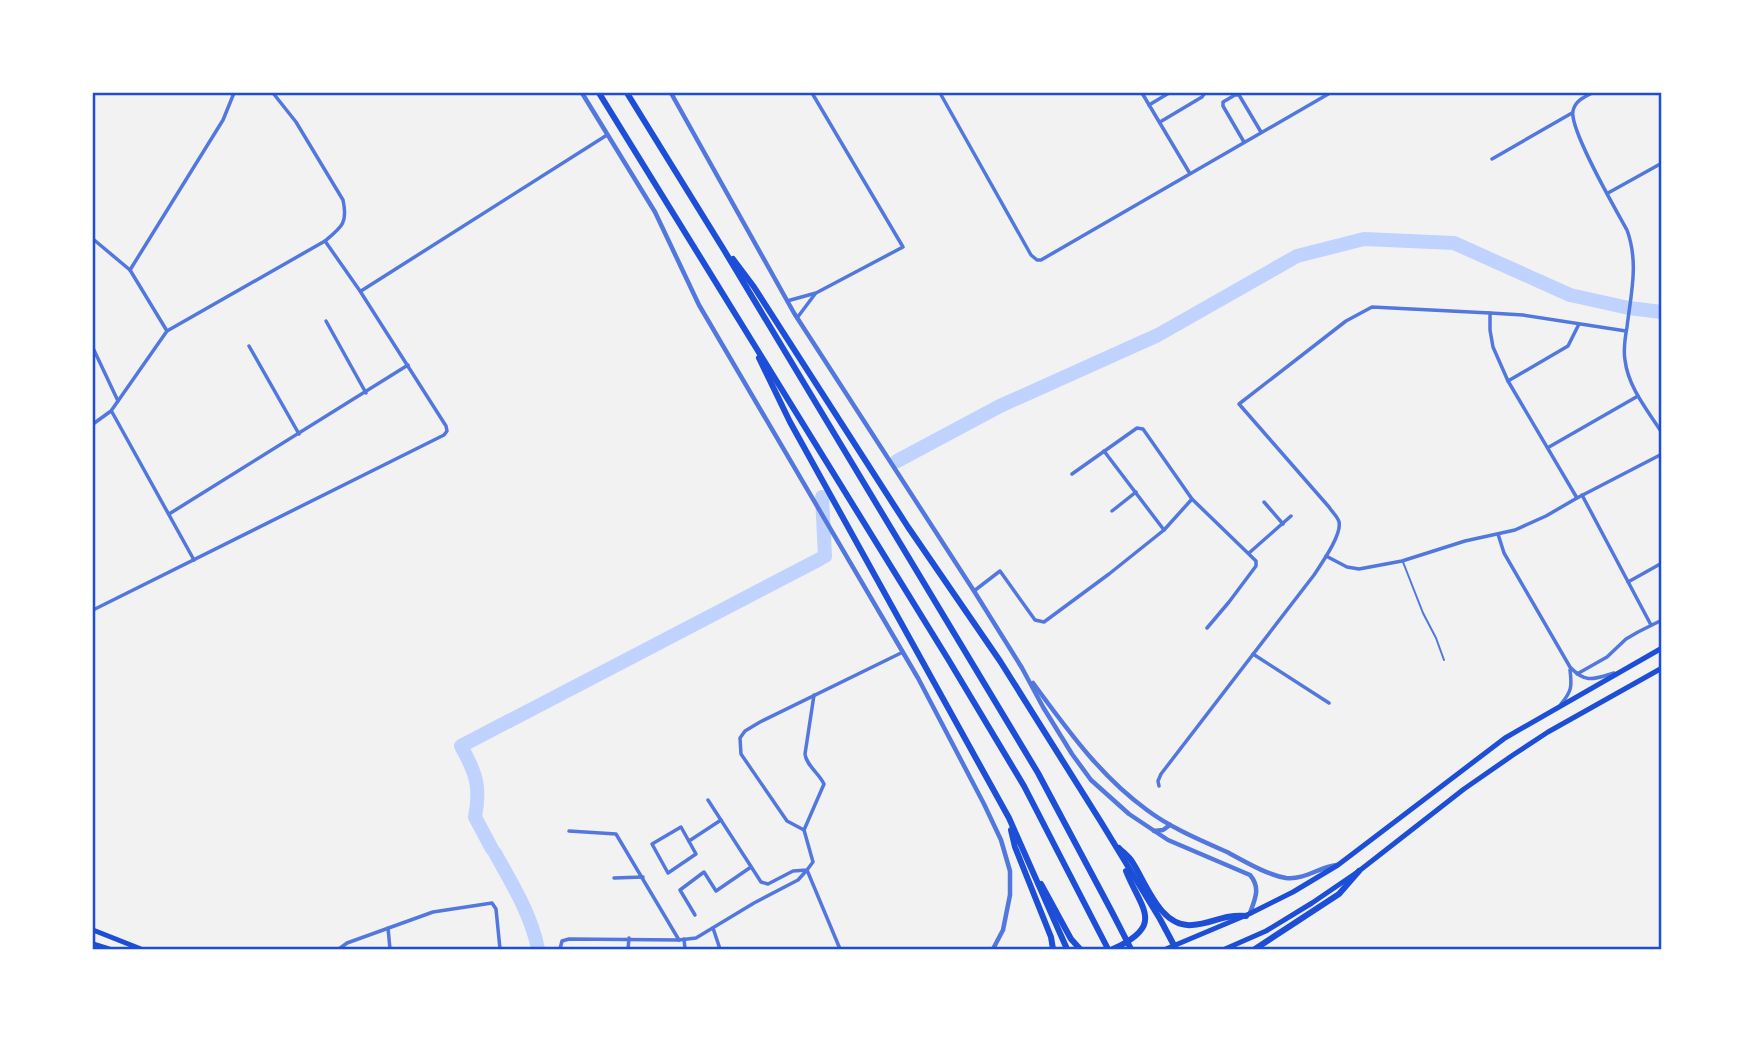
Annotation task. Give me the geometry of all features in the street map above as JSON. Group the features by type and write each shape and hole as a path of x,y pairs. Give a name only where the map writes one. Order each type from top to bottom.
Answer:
{"highway":[{"path":"599,93 1024,786 1110,949 1131,941 1139,934 1145,916 1144,906 1129,879 1121,856"},
{"path":"627,93 1038,773 1131,949"},
{"path":"724,250 741,268 908,527 1000,662 1113,841 1175,948"},
{"path":"743,325 790,422 1009,818 1067,949"},
{"path":"1009,818 1015,848 1051,937 1053,949"},
{"path":"1113,841 1130,858 1163,913 1180,925 1192,925 1226,916 1247,915"},
{"path":"1032,870 1071,939 1080,949"},
{"path":"1255,949 1339,894 1359,871"}],"main road":[{"path":"1166,949 1175,948 1247,915 1338,865 1505,738 1662,648"},
{"path":"1225,949 1289,918 1359,871 1464,789 1513,755 1548,732 1662,668"},
{"path":"93,930 141,949"},
{"path":"93,944 108,949"}],"street":[{"path":"131,270 223,120 234,93"},
{"path":"93,424 111,411 167,331 325,241 340,228 346,214 343,200 296,122 273,93"},
{"path":"582,93 655,212 699,305 902,652 1001,840 1010,871 1010,895 1003,930 993,949"},
{"path":"671,93 797,318 974,591 1065,742 1091,780 1129,814 1168,840 1250,874 1257,888 1247,915"},
{"path":"787,301 816,293 903,247 812,93"},
{"path":"940,93 1032,257 1037,260 1330,93"},
{"path":"1142,93 1189,173"},
{"path":"1149,105 1169,93"},
{"path":"1492,159 1572,113 1577,103 1592,93"},
{"path":"1160,122 1205,94"},
{"path":"1244,142 1222,104 1235,95 1239,96 1261,132"},
{"path":"1572,113 1576,129 1627,230 1633,250 1633,285 1626,331 1625,361 1638,396 1662,433"},
{"path":"360,291 607,135"},
{"path":"1608,192 1662,163"},
{"path":"93,239 131,270 167,331"},
{"path":"93,610 444,435 447,431 360,291 325,241"},
{"path":"797,318 816,293"},
{"path":"1159,786 1161,774 1314,575 1338,532 1338,519 1238,404 1346,321 1373,307 1523,315 1626,331"},
{"path":"1489,313 1493,347 1508,381 1580,497 1651,625"},
{"path":"326,321 366,393"},
{"path":"1508,381 1568,346 1579,324"},
{"path":"249,346 299,434"},
{"path":"93,348 118,401"},
{"path":"169,514 408,366"},
{"path":"1548,447 1638,396"},
{"path":"111,411 194,560"},
{"path":"1072,474 1140,427 1192,499 1256,561 1256,566 1207,628"},
{"path":"1104,452 1164,530"},
{"path":"1326,556 1347,567 1359,569 1402,561 1465,541 1515,530 1662,454"},
{"path":"1112,511 1136,492"},
{"path":"974,591 1000,571 1035,620 1044,622 1164,530 1192,499"},
{"path":"1264,502 1283,524"},
{"path":"1249,553 1291,516"},
{"path":"1498,534 1504,554 1570,667 1582,678 1593,680 1623,671"},
{"path":"1628,582 1662,563"},
{"path":"1577,674 1607,657 1626,639 1662,620"},
{"path":"804,830 787,821 741,754 740,737 746,731 814,695 902,652"},
{"path":"1253,654 1329,703"},
{"path":"1556,710 1570,692 1570,667"},
{"path":"1022,668 1083,750 1105,774 1147,810 1170,825 1277,876 1297,878 1338,865"},
{"path":"560,949 562,941 569,939 696,938 798,880 813,862 804,830 824,784 806,760 805,754 814,695"},
{"path":"708,800 761,881 768,884 793,871 807,870"},
{"path":"689,841 721,820"},
{"path":"1153,831 1163,830 1170,825"},
{"path":"681,827 689,841 696,854 668,873 652,844 681,827"},
{"path":"569,831 616,834 685,949"},
{"path":"695,915 680,890 704,873 716,891 751,867"},
{"path":"807,870 840,949"},
{"path":"614,878 643,877"},
{"path":"339,949 347,943 433,912 492,904 496,909 500,949"},
{"path":"388,928 390,949"},
{"path":"713,928 720,949"},
{"path":"628,949 629,939"}],"lane":[{"path":"1402,561 1444,660"}],"waterway":[{"path":"897,461 1000,406 1158,335 1297,256 1364,239 1454,243 1570,295 1662,312"},
{"path":"822,497 823,557"},
{"path":"492,849 475,817 476,780 461,746 820,559"},
{"path":"495,853 526,911 538,949"}]}
